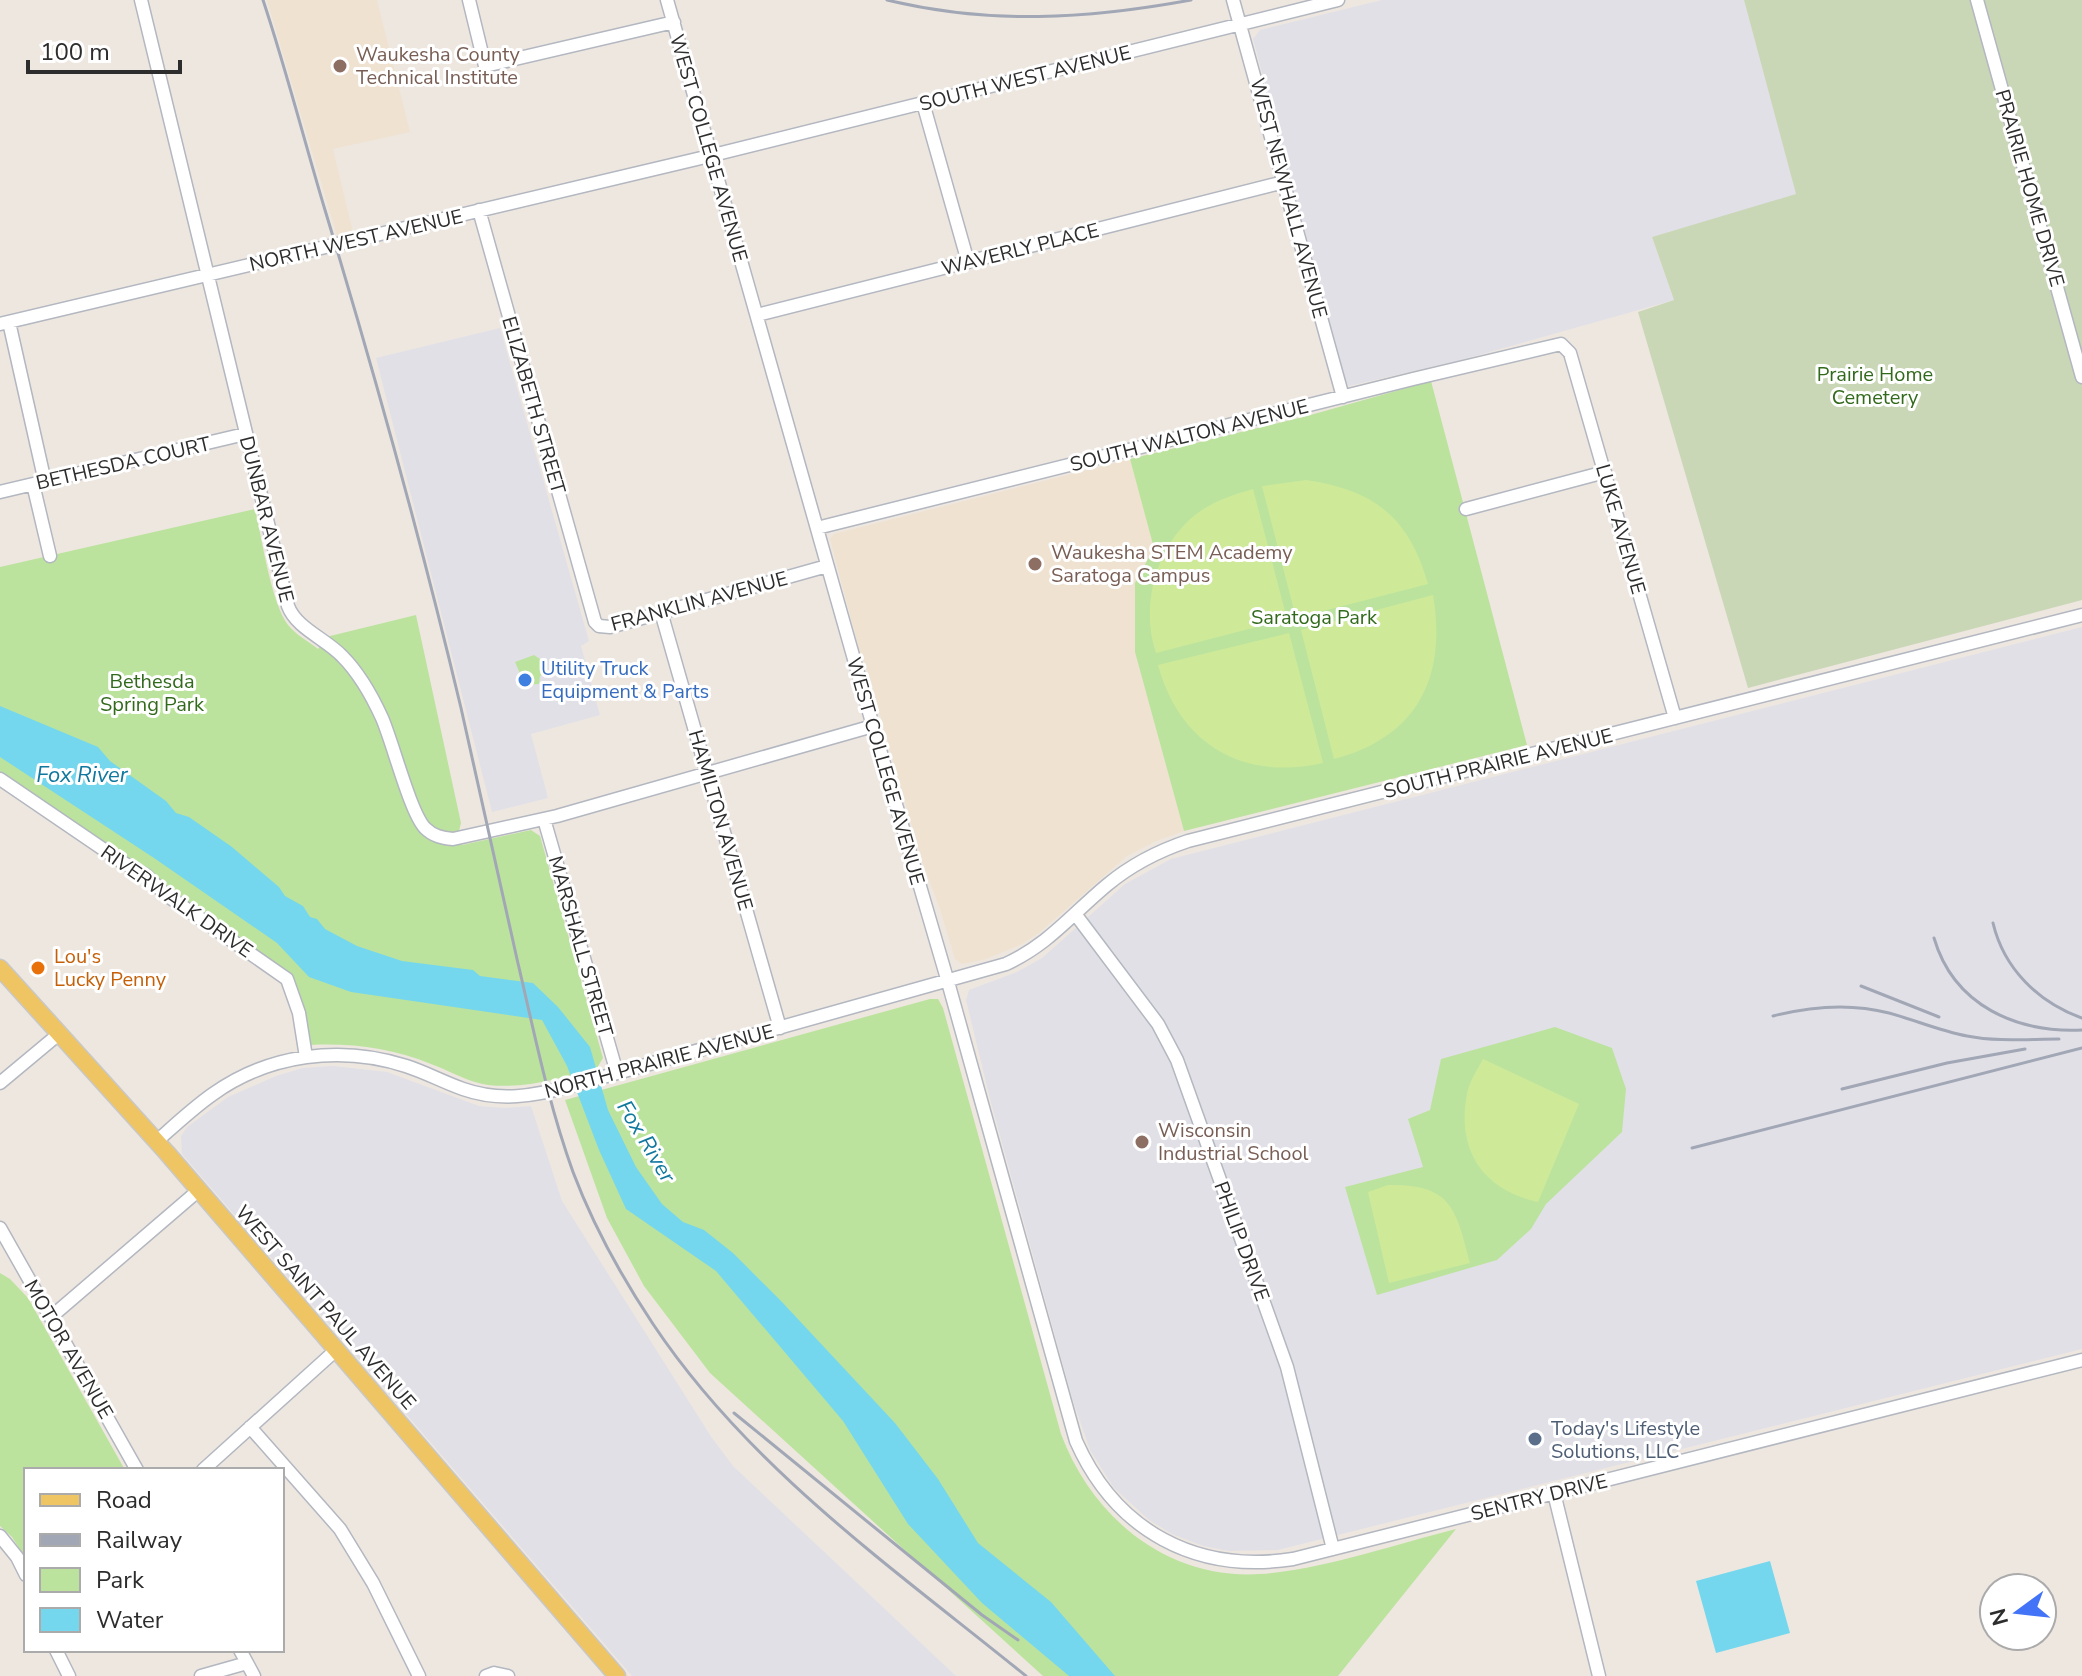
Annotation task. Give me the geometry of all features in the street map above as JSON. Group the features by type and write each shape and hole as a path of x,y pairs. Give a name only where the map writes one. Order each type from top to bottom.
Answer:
{"main road":[{"name":"WEST SAINT PAUL AVENUE","path":"0,968 157,1141 617,1676"}],"street":[{"name":"DUNBAR AVENUE","path":"141,0 290,612 343,656 372,697 395,749 421,823 435,835 453,839 544,819 873,726"},
{"path":"469,0 485,66 674,22"},
{"name":"WEST COLLEGE AVENUE","path":"667,0 1076,1441 1099,1483 1115,1503 1139,1524"},
{"name":"WEST NEWHALL AVENUE","path":"1233,0 1343,397"},
{"name":"SOUTH WEST AVENUE","path":"712,156 1338,0"},
{"name":"PRAIRIE HOME DRIVE","path":"1977,0 2082,377"},
{"path":"923,103 968,262"},
{"name":"NORTH WEST AVENUE","path":"4,323 712,156"},
{"name":"WAVERLY PLACE","path":"757,315 1284,182"},
{"name":"ELIZABETH STREET","path":"479,210 589,599"},
{"path":"4,323 39,483 50,556"},
{"name":"SOUTH WALTON AVENUE","path":"817,528 1561,344"},
{"name":"LUKE AVENUE","path":"1561,344 1570,353 1675,718"},
{"name":"BETHESDA COURT","path":"0,492 245,434"},
{"path":"1466,509 1605,472"},
{"name":"FRANKLIN AVENUE","path":"589,599 595,622 603,627 827,566"},
{"name":"HAMILTON AVENUE","path":"661,612 780,1028"},
{"name":"SOUTH PRAIRIE AVENUE","path":"948,982 1024,956 1053,936 1129,868 1174,845 2082,615"},
{"name":"RIVERWALK DRIVE","path":"0,779 146,875 165,894 287,979 296,999 306,1057"},
{"name":"MARSHALL STREET","path":"544,819 617,1073"},
{"name":"PHILIP DRIVE","path":"1076,915 1158,1024 1177,1060 1287,1367 1333,1549"},
{"name":"NORTH PRAIRIE AVENUE","path":"157,1141 205,1099 231,1082 264,1067 306,1057 353,1055 385,1060 460,1088 490,1095 534,1095 948,982"},
{"path":"0,1083 60,1033"},
{"path":"51,1317 199,1190"},
{"name":"MOTOR AVENUE","path":"0,1228 4,1242 51,1317 136,1468"},
{"path":"205,1468 336,1350"},
{"name":"SENTRY DRIVE","path":"1139,1524 1184,1550 1238,1562 1280,1561 2082,1360"},
{"path":"250,1427 340,1529 373,1583 419,1676"},
{"path":"1554,1493 1599,1676"},
{"path":"0,1536 24,1571"},
{"path":"57,1652 69,1676"},
{"path":"241,1652 254,1676"},
{"path":"201,1676 247,1663"},
{"path":"486,1676 494,1673 508,1676"}],"shaded area":[{"name":"Waukesha County Technical Institute","path":"267,0 377,0 410,132 333,149 353,232 337,236"},
{"path":"1382,0 1744,0 1797,195 1652,237 1674,300 1461,360 1349,386 1253,39 1260,30"},
{"path":"500,328 589,641 581,646 600,715 531,734 548,798 492,812 376,358"},
{"path":"1130,459 1155,548 1135,583 1135,652 1184,831 1127,856 1039,933 1022,944 986,959 962,964 955,959 922,861 861,657 830,539 834,534"},
{"path":"2082,627 2082,1349 1278,1550 1229,1551 1203,1546 1172,1534 1149,1520 1114,1488 1090,1450 1073,1401 990,1099 966,1000 969,990 1017,972 1042,958 1125,884 1171,859"},
{"path":"333,1066 387,1072 479,1106 531,1106 562,1201 712,1438 733,1466 956,1676 632,1676 182,1154 181,1136 187,1127 228,1097 303,1068"}],"green space":[{"name":"Prairie Home Cemetery","path":"1744,0 2082,0 2082,600 1748,688 1638,312 1674,300 1652,237 1796,194"},
{"name":"Saratoga Park","path":"1431,381 1527,745 1184,831 1135,652 1135,583 1154,548 1130,459 1307,416"},
{"path":"1306,480 1351,491 1385,511 1399,524 1410,541 1428,584 1296,618 1262,486"},
{"path":"1253,489 1287,619 1156,653 1151,634 1151,594 1156,574 1174,538 1187,522 1208,506"},
{"name":"Bethesda Spring Park","path":"255,509 272,586 282,615 291,629 318,649 326,637 416,615 461,823 462,845 531,830 540,836 603,1058 597,1068 530,1084 488,1085 386,1050 310,1045 301,998 293,980 0,775 0,567"},
{"path":"1433,595 1435,653 1430,678 1420,700 1386,736 1363,749 1334,759 1301,630"},
{"path":"1289,633 1323,763 1267,767 1241,761 1219,751 1199,736 1182,717 1168,693 1158,665"},
{"path":"534,655 540,659 544,674 540,676 539,684 525,685 515,662"},
{"path":"938,999 943,1008 1061,1434 1094,1495 1116,1520 1142,1541 1171,1557 1202,1569 1236,1574 1272,1573 1318,1565 1456,1529 1338,1676 1043,1676 710,1373 644,1286 607,1218 565,1100"},
{"path":"1555,1027 1612,1048 1626,1089 1622,1132 1546,1204 1531,1229 1497,1260 1377,1295 1345,1187 1423,1167 1408,1119 1430,1110 1441,1059"},
{"path":"1483,1059 1579,1104 1538,1202 1502,1188 1488,1177 1470,1150 1466,1133 1467,1094"},
{"path":"1388,1185 1425,1189 1447,1203 1460,1227 1470,1263 1389,1283 1368,1192"},
{"path":"0,1273 28,1298 124,1468 24,1468 24,1556 12,1537 0,1526"}],"water":[{"name":"Fox River","path":"0,706 98,747 110,761 166,801 176,813 189,817 232,847 279,887 285,896 303,906 310,917 317,919 325,929 357,946 402,961 473,970 480,976 533,983 558,1007 590,1047 608,1110 636,1167 662,1204 683,1222 704,1230 733,1253 782,1302 895,1423 938,1479 978,1543 1051,1602 1115,1676 1069,1676 982,1603 908,1524 843,1421 716,1271 626,1209 599,1150 567,1066 542,1020 351,992 309,977 277,943 0,757"},
{"path":"1770,1561 1790,1633 1716,1653 1696,1581"}],"railway":[{"path":"263,0 414,520 461,708 549,1093 564,1146 589,1211 619,1269 653,1324 691,1376 733,1425 826,1514 1026,1676"},
{"path":"887,0 925,8 1001,16 1115,12 1191,0"},
{"path":"1993,923 2005,955 2025,982 2051,1003 2082,1018"},
{"path":"1934,938 1943,962 1956,981 1972,998 1991,1011 2034,1026 2082,1030"},
{"path":"1861,986 1939,1017"},
{"path":"1773,1016 1817,1008 1860,1008 1978,1038 2059,1039"},
{"path":"1692,1148 2082,1048"},
{"path":"1842,1089 1947,1063 2025,1049"},
{"path":"734,1413 982,1615 1018,1640"}],"place":[{"name":"Waukesha County Technical Institute","path":"340,66"},
{"name":"Waukesha STEM Academy Saratoga Campus","path":"1035,564"},
{"name":"Utility Truck Equipment & Parts","path":"525,680"},
{"name":"Lou's Lucky Penny","path":"38,968"},
{"name":"Wisconsin Industrial School","path":"1142,1142"},
{"name":"Today's Lifestyle Solutions, LLC","path":"1535,1439"}]}
